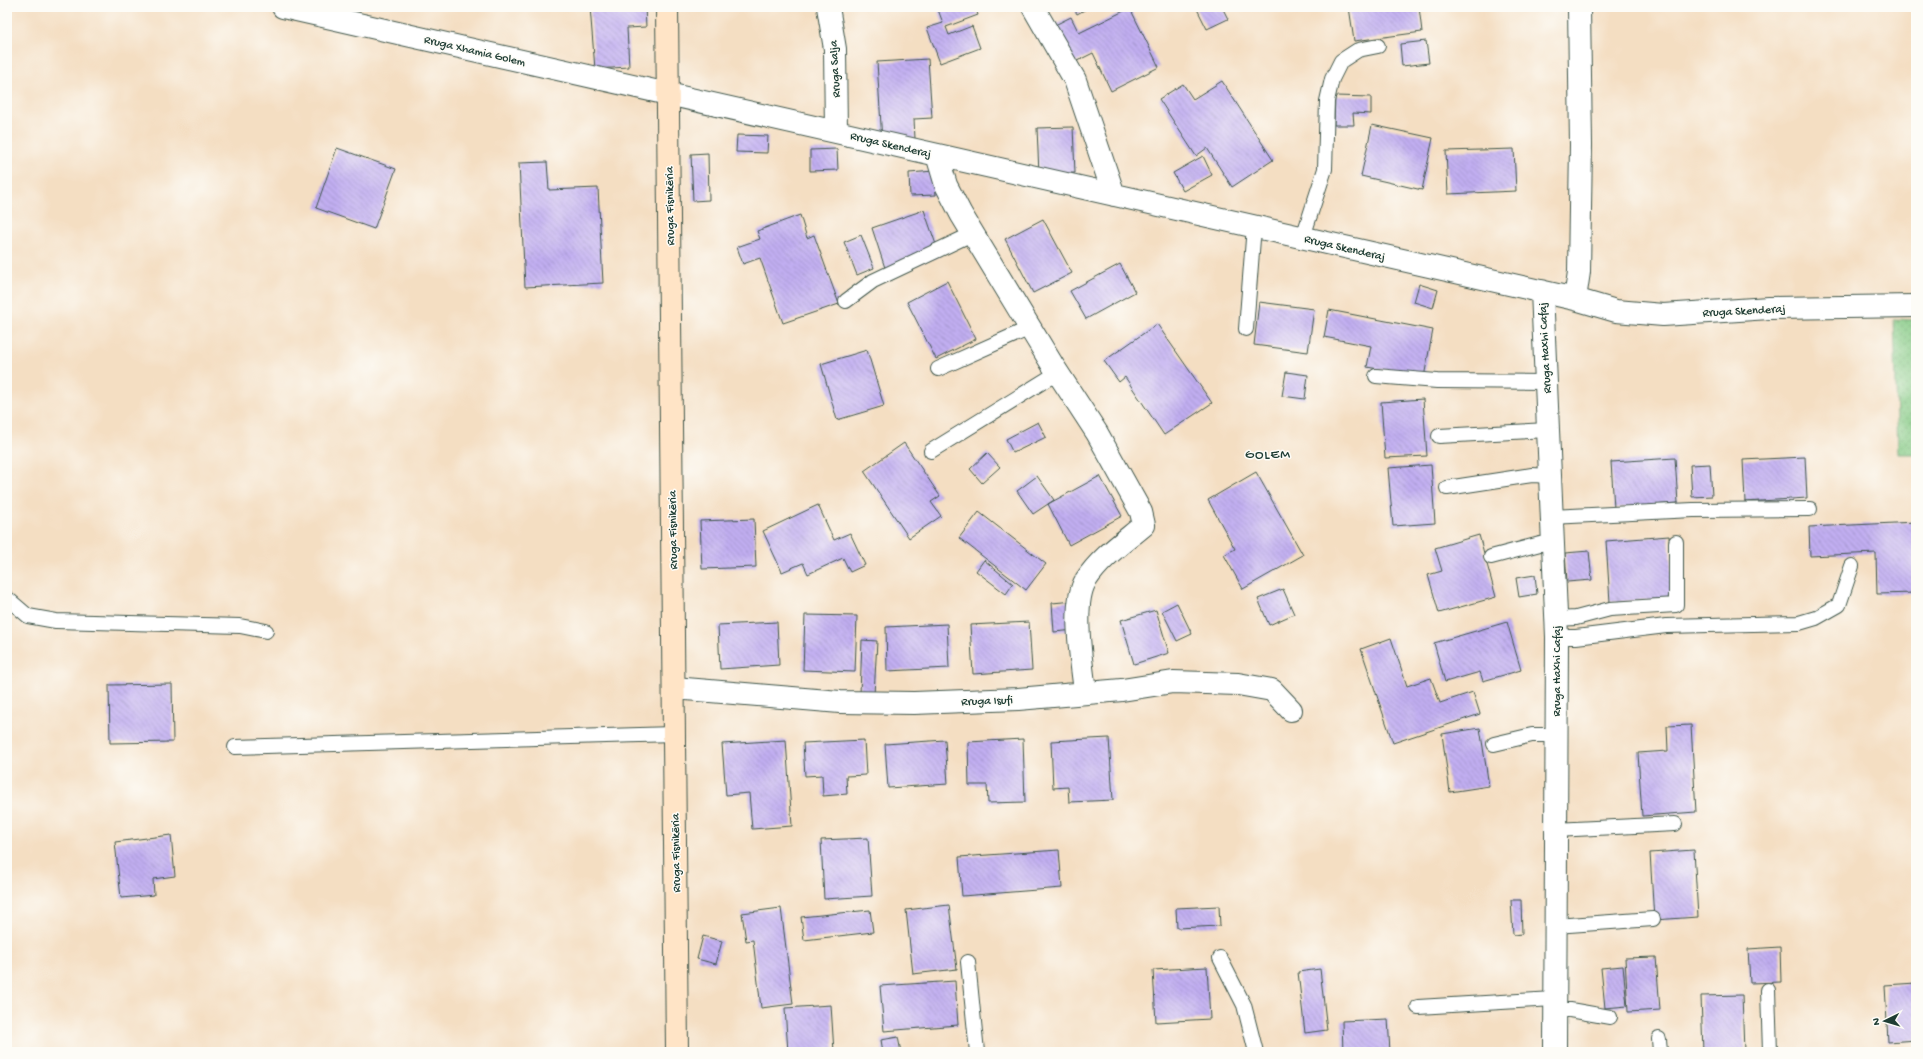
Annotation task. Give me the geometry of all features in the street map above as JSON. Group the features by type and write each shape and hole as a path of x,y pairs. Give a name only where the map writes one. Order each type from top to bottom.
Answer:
{"street":[{"name":"Rruga Xhamia Golem","path":"283,7 328,12 668,94"},
{"name":"Rruga Fisnikëria","path":"667,7 677,1052"},
{"name":"Rruga Salja","path":"828,7 836,49 836,132"},
{"path":"1033,7 1075,80 1114,195"},
{"path":"1575,299 1580,272 1581,145 1579,7"},
{"name":"Rruga Skenderaj","path":"668,94 1542,291 1616,311 1663,315 1769,308 1916,306"},
{"path":"937,155 946,185 972,234 1097,433 1141,512 1144,525 1103,559 1085,581 1077,613 1085,692"},
{"name":"Rruga Haxhi Cafaj","path":"1542,291 1557,628 1554,1005 1555,1052"},
{"name":"Rruga Isufi","path":"674,688 847,702 914,703 1018,699 1122,690 1173,682 1238,684 1272,690 1291,710"}],"lane":[{"path":"1303,237 1325,169 1327,102 1332,80 1341,61 1358,50 1378,46"},
{"path":"1246,328 1254,226"},
{"path":"846,301 873,281 972,234"},
{"path":"938,369 1030,328"},
{"path":"931,451 1058,373"},
{"path":"1376,376 1438,381 1546,382"},
{"path":"1439,436 1548,430"},
{"path":"1447,488 1532,475 1550,476"},
{"path":"1551,517 1693,510 1810,509"},
{"path":"1557,628 1576,618 1610,609 1676,605 1676,542"},
{"path":"1491,557 1540,544 1553,544"},
{"path":"1557,628 1576,637 1666,626 1799,623 1816,618 1839,605 1852,566"},
{"path":"7,598 28,616 56,621 240,626 266,631"},
{"path":"235,747 674,734"},
{"path":"1494,744 1532,735 1556,735"},
{"path":"1555,830 1675,824"},
{"path":"1555,926 1653,919"},
{"path":"1220,958 1244,1005 1256,1052"},
{"path":"968,962 977,1052"},
{"path":"1768,990 1770,1052"},
{"path":"1418,1007 1554,1005 1570,1010 1610,1017"}],"green space":[{"path":"1894,319 1916,320 1916,454 1898,454"}],"building":[{"path":"590,7 645,7 646,27 627,28 629,67 595,69"},
{"path":"937,7 975,7 978,15 946,27 949,35 972,26 980,48 940,63 927,28 943,23"},
{"path":"1073,7 1090,7 1077,14"},
{"path":"1196,7 1222,7 1228,19 1207,29"},
{"path":"1349,7 1419,7 1422,32 1354,41"},
{"path":"1130,8 1159,67 1111,91 1093,53 1071,64 1053,26 1071,17 1079,33"},
{"path":"1426,41 1429,63 1402,66 1400,44"},
{"path":"928,59 932,118 914,119 915,139 882,141 877,62"},
{"path":"1222,81 1273,160 1232,187 1207,148 1196,156 1159,99 1183,84 1193,99"},
{"path":"1335,96 1371,97 1371,114 1353,113 1354,125 1334,125"},
{"path":"1372,125 1433,138 1422,190 1361,176"},
{"path":"1073,127 1075,173 1039,174 1037,128"},
{"path":"737,135 768,136 767,153 736,152"},
{"path":"337,148 396,169 374,229 316,208"},
{"path":"837,149 838,170 810,171 810,150"},
{"path":"1514,149 1516,191 1448,194 1446,151"},
{"path":"708,153 709,200 693,201 691,154"},
{"path":"1203,156 1212,175 1183,191 1173,173"},
{"path":"547,162 549,190 598,188 603,283 525,287 519,163"},
{"path":"934,171 936,195 910,196 909,173"},
{"path":"924,210 940,256 887,274 872,228"},
{"path":"800,215 807,238 814,235 839,304 783,323 760,258 743,264 737,247 760,239 757,231"},
{"path":"1043,219 1072,273 1033,293 1005,239"},
{"path":"861,235 874,268 857,275 844,242"},
{"path":"1120,264 1135,292 1086,319 1070,291"},
{"path":"947,281 976,339 936,359 907,302"},
{"path":"1419,284 1438,290 1433,308 1414,302"},
{"path":"1259,302 1314,309 1308,352 1254,345"},
{"path":"1329,310 1433,330 1424,377 1367,367 1371,346 1324,337"},
{"path":"1157,324 1212,403 1164,435 1125,377 1119,382 1104,361"},
{"path":"867,350 884,406 837,420 821,364"},
{"path":"1286,372 1308,375 1305,399 1282,396"},
{"path":"1423,399 1427,456 1385,458 1381,402"},
{"path":"1038,422 1046,437 1013,453 1006,439"},
{"path":"904,443 940,496 931,502 941,516 909,538 864,471"},
{"path":"987,453 1000,467 982,483 970,469"},
{"path":"1805,457 1807,498 1745,502 1743,460"},
{"path":"1675,458 1678,503 1614,508 1611,462"},
{"path":"1710,464 1712,496 1692,497 1690,465"},
{"path":"1431,465 1435,523 1393,526 1388,468"},
{"path":"1256,472 1303,555 1243,589 1224,555 1235,549 1208,500"},
{"path":"1037,476 1054,500 1033,514 1017,491"},
{"path":"1100,476 1122,516 1069,545 1048,504"},
{"path":"818,505 834,540 850,533 865,565 850,572 843,558 808,574 803,563 782,572 763,531"},
{"path":"979,512 1046,564 1026,590 959,538"},
{"path":"754,519 756,567 702,569 700,521"},
{"path":"1916,522 1916,593 1877,594 1876,553 1810,556 1809,527"},
{"path":"1479,535 1496,597 1439,613 1428,575 1442,571 1435,548"},
{"path":"1669,536 1673,598 1610,602 1606,541"},
{"path":"1589,551 1592,580 1567,582 1565,553"},
{"path":"984,560 1013,584 1006,594 976,571"},
{"path":"1535,575 1537,594 1519,597 1516,578"},
{"path":"1283,589 1294,614 1269,625 1258,599"},
{"path":"1074,601 1075,630 1054,632 1052,603"},
{"path":"1177,603 1192,634 1177,641 1162,611"},
{"path":"1156,610 1169,653 1134,664 1121,620"},
{"path":"805,615 857,616 855,672 803,670"},
{"path":"777,622 779,665 720,669 718,625"},
{"path":"1029,622 1032,670 973,674 970,625"},
{"path":"1507,622 1521,670 1483,681 1480,672 1445,682 1434,643"},
{"path":"947,624 949,668 887,671 886,627"},
{"path":"1391,638 1407,686 1431,678 1440,703 1473,692 1480,714 1393,743 1361,649"},
{"path":"862,640 877,641 874,695 860,694"},
{"path":"172,684 173,742 110,743 109,685"},
{"path":"1691,725 1696,812 1642,816 1638,753 1668,751 1667,726"},
{"path":"1480,728 1489,786 1450,792 1442,734"},
{"path":"1109,738 1113,800 1069,802 1068,787 1053,788 1051,741"},
{"path":"1023,739 1025,802 988,803 987,785 969,785 968,742"},
{"path":"786,740 792,826 752,829 749,793 726,795 722,744"},
{"path":"864,740 866,775 846,776 847,794 823,796 822,775 805,776 803,743"},
{"path":"945,740 948,784 888,788 885,744"},
{"path":"171,835 175,876 153,879 154,895 121,898 115,842"},
{"path":"868,838 872,896 824,899 821,840"},
{"path":"1059,850 1062,888 962,896 959,857"},
{"path":"1694,850 1698,917 1654,920 1650,853"},
{"path":"1511,900 1521,900 1522,934 1513,935"},
{"path":"949,905 957,969 913,974 906,910"},
{"path":"1219,906 1220,926 1177,928 1176,908"},
{"path":"781,908 793,1004 761,1008 753,940 746,941 742,913"},
{"path":"870,910 873,932 804,940 801,917"},
{"path":"703,936 722,941 716,964 697,959"},
{"path":"1780,947 1781,982 1750,983 1748,949"},
{"path":"1656,957 1660,1010 1628,1012 1625,958"},
{"path":"1623,966 1627,1006 1605,1008 1601,968"},
{"path":"1207,967 1210,1019 1156,1022 1153,970"},
{"path":"1320,969 1327,1030 1305,1033 1298,972"},
{"path":"955,981 958,1025 884,1031 880,986"},
{"path":"1916,983 1916,1040 1888,1042 1885,985"},
{"path":"1742,995 1744,1052 1703,1052 1701,996"},
{"path":"831,1005 834,1052 788,1052 785,1008"},
{"path":"1388,1019 1390,1052 1343,1052 1342,1021"},
{"path":"898,1037 901,1052 883,1052 881,1040"}],"district":[{"name":"GOLEM","path":"1268,453"}]}
